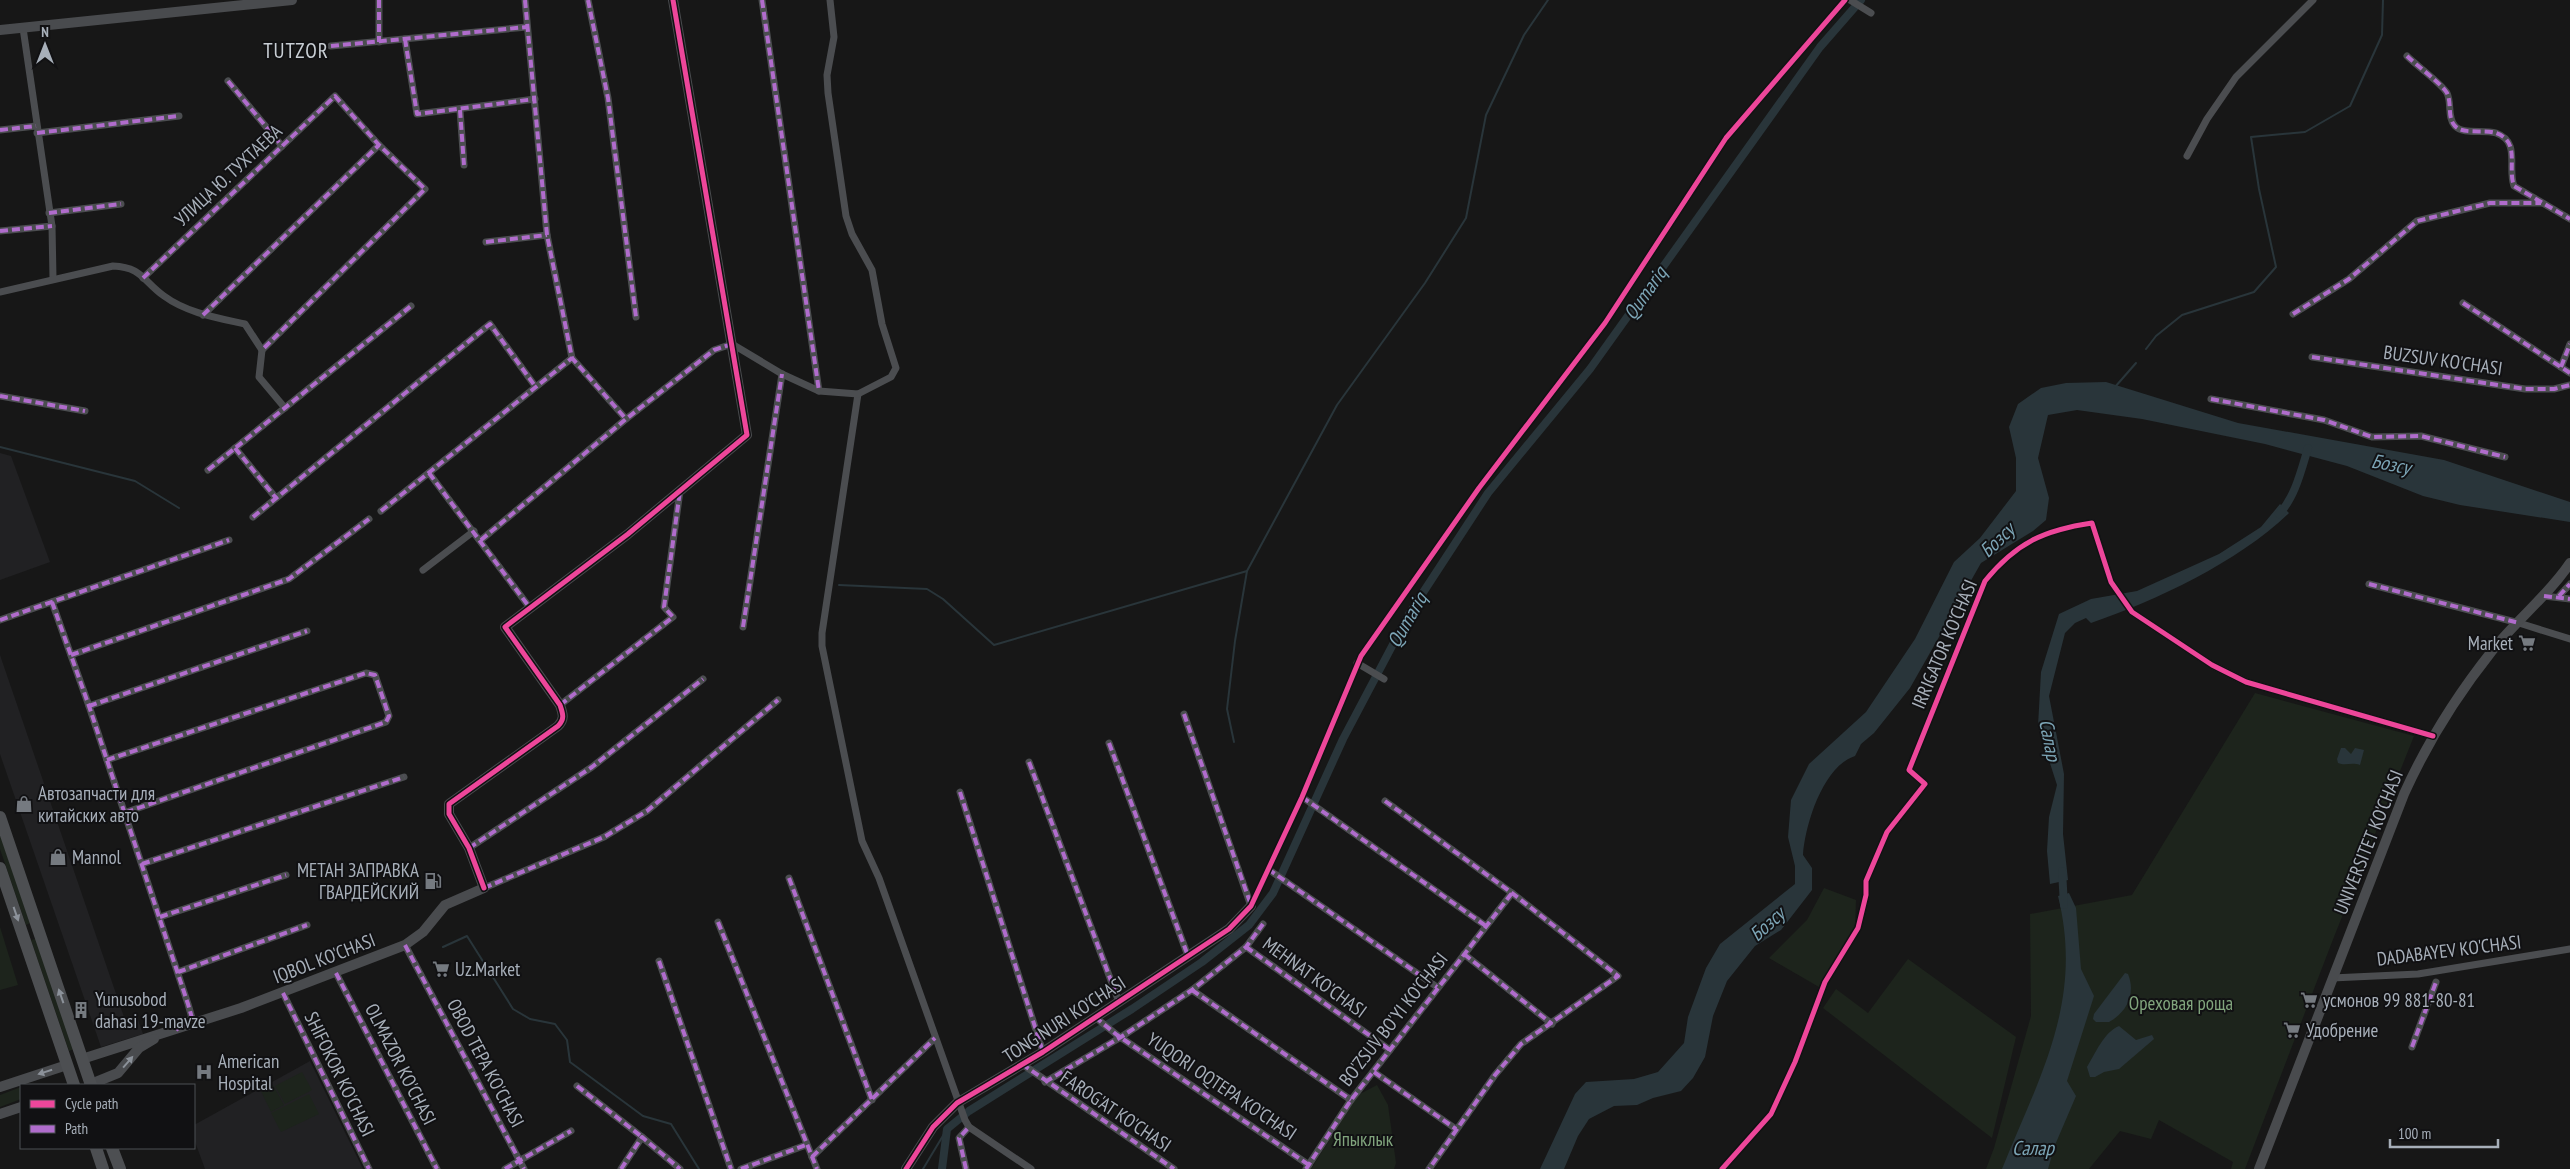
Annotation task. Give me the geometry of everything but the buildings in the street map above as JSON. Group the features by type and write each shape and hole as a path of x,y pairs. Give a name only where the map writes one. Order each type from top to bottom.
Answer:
{"highway":[{"path":"0,817 89,1084"},
{"path":"0,868 74,1084"},
{"path":"22,934 38,929"},
{"path":"67,1064 82,1059"},
{"path":"96,1149 103,1169"},
{"path":"112,1149 120,1169"}],"street":[{"path":"0,30 292,0"},
{"path":"379,0 379,42"},
{"path":"525,0 547,234 572,358 626,419"},
{"path":"588,0 608,98 636,317"},
{"path":"673,0 747,435 628,534 505,627 560,705 563,721 449,804 449,814 469,848 484,888 604,837 648,811 778,700"},
{"path":"762,0 820,390"},
{"path":"481,540 626,419 714,350 732,344 782,374 820,390 858,394 891,377 896,368 882,324 872,270 852,234 846,216 828,93 827,75 834,38 830,0"},
{"path":"1251,906 1304,798 1360,665 1479,488 1605,323 1726,138 1845,0"},
{"path":"1850,0 1871,13"},
{"path":"2187,156 2207,119 2236,76 2313,0"},
{"path":"331,46 527,27"},
{"path":"23,28 52,226 53,278"},
{"path":"405,39 417,114 535,99"},
{"path":"2407,56 2447,93 2453,124 2458,129 2495,132 2510,143 2512,148 2510,177 2514,186 2570,220"},
{"path":"228,81 282,146"},
{"name":"УЛИЦА Ю. ТУХТАЕВА","path":"143,278 335,96 379,144"},
{"path":"460,110 464,165"},
{"path":"0,130 37,130 179,116"},
{"path":"203,315 379,144 425,189 262,350 259,377 285,408"},
{"path":"2293,314 2349,279 2417,221 2490,203 2541,203"},
{"path":"49,213 121,204"},
{"path":"0,231 52,226"},
{"path":"486,242 547,234"},
{"path":"0,292 53,278 113,266 129,266 164,296 203,315 245,324 262,350"},
{"path":"2463,303 2561,366 2570,374"},
{"path":"208,470 411,306"},
{"path":"252,517 490,324 536,386"},
{"path":"2561,366 2570,344"},
{"name":"BUZSUV KO'CHASI","path":"2312,357 2525,389 2554,389 2570,385"},
{"path":"381,511 572,358"},
{"path":"743,627 782,374"},
{"path":"858,394 822,633 822,646 862,841 880,878 959,1106 967,1124 1031,1169"},
{"path":"0,396 85,411"},
{"path":"2211,399 2324,420 2372,437 2421,436 2505,457"},
{"path":"235,448 276,498"},
{"path":"429,473 481,540 530,608"},
{"path":"560,705 673,616 664,606 680,491"},
{"path":"71,655 289,579 369,519"},
{"name":"IRRIGATOR KO'CHASI","path":"1722,1169 1771,1114 1795,1062 1825,982 1858,928 1866,895 1866,881 1887,832 1925,784 1909,770 1915,750 1985,580 2003,559 2037,537 2062,527 2092,523 2111,582 2132,612 2212,665 2246,682 2433,736"},
{"path":"423,570 474,531"},
{"path":"0,620 229,540"},
{"name":"UNIVERSITET KO'CHASI","path":"2259,1169 2404,794 2433,736 2492,650 2544,596 2570,563"},
{"path":"2369,584 2519,623 2570,640"},
{"path":"2559,596 2570,584"},
{"path":"2544,596 2559,596 2570,599"},
{"path":"52,602 90,706 192,1018 176,1030"},
{"path":"90,706 307,631"},
{"path":"1360,665 1383,678"},
{"path":"107,760 366,673 375,675 389,716 386,722 124,813"},
{"path":"469,848 592,767 703,679"},
{"path":"1184,714 1251,906"},
{"path":"1108,743 1188,956"},
{"path":"1029,762 1119,1002"},
{"path":"142,864 404,776"},
{"path":"960,792 1043,1052"},
{"path":"1304,798 1486,926"},
{"path":"1385,801 1512,892 1618,976 1521,1044 1456,1129 1429,1169"},
{"path":"1270,870 1437,987"},
{"path":"160,917 286,875"},
{"path":"789,878 872,1100"},
{"name":"IQBOL KO'CHASI","path":"82,1059 176,1030 283,993 405,945 423,932 444,905 484,888"},
{"name":"BO'ZSUV BO'YI KO'CHASI","path":"1308,1167 1352,1100 1437,987 1512,892"},
{"name":"TONG NURI KO'CHASI","path":"906,1169 933,1127 959,1106 1229,929 1251,906"},
{"path":"718,922 817,1169"},
{"path":"1043,1080 1119,1036 1192,990 1246,947 1263,924"},
{"path":"178,972 307,925"},
{"name":"OBOD TEPA KO'CHASI","path":"405,945 524,1169"},
{"name":"MEHNAT KO'CHASI","path":"1246,947 1390,1050"},
{"name":"DADABAYEV KO'CHASI","path":"2332,978 2418,974 2570,949"},
{"path":"1464,954 1552,1024"},
{"path":"659,961 731,1169"},
{"name":"OLMAZOR KO'CHASI","path":"336,973 437,1169"},
{"path":"2412,1047 2436,982"},
{"path":"1192,990 1352,1100"},
{"name":"SHIFOKOR KO'CHASI","path":"283,993 369,1169"},
{"name":"YUQORI OQTEPA KO'CHASI","path":"1095,1017 1119,1036 1308,1167"},
{"name":"IQBOL KO'CHASI","path":"91,1084 118,1073 140,1048 161,1034"},
{"path":"812,1157 935,1038"},
{"path":"0,1087 67,1064"},
{"name":"FAROG'AT KO'CHASI","path":"1022,1064 1174,1169"},
{"path":"1374,1072 1456,1129"},
{"path":"24,1079 32,1084"},
{"path":"577,1086 680,1169"},
{"path":"0,1114 20,1107"},
{"path":"966,1169 959,1138 967,1124"},
{"path":"504,1169 572,1132"},
{"path":"621,1169 642,1137"},
{"path":"742,1169 806,1144"}],"shaded area":[{"path":"0,453 11,456 50,562 0,580"},
{"path":"0,655 125,1020 137,1017 143,1034 101,1047 0,754"},
{"path":"310,1061 363,1169 205,1169 195,1142 195,1124"}],"green space":[{"name":"Ореховая роща","path":"2255,693 2414,736 2245,1169 2231,1169 2233,1162 2159,1120 2151,1139 2120,1131 2089,1169 1986,1169 1994,1148 2031,1016 2030,914 2132,895"},
{"path":"0,834 30,923 26,925 0,849"},
{"path":"1824,888 1856,900 1855,928 1819,987 1769,958 1807,920"},
{"path":"0,927 18,985 0,990"},
{"path":"36,939 74,1049 69,1051 31,940"},
{"path":"1908,959 2016,1037 1992,1138 1823,1008 1836,989 1868,1013"},
{"path":"302,1072 312,1090 285,1104 275,1086"},
{"path":"273,1085 284,1105 271,1112 261,1091"},
{"name":"Япыклык","path":"1377,1085 1388,1105 1396,1163 1394,1169 1311,1169 1358,1095"},
{"path":"20,1087 20,1099 0,1107 0,1095"},
{"path":"309,1094 319,1114 281,1132 271,1113"}],"water":[{"name":"Бозсу","path":"2106,382 2238,423 2444,460 2570,502 2570,522 2460,505 2423,496 2347,466 2265,444 2142,419 2077,410 2048,415 2038,458 2049,498 2046,520 2033,531 1981,563 1910,688 1874,733 1861,744 1855,756 1844,762 1834,771 1825,784 1812,813 1804,843 1803,855 1812,868 1812,890 1781,930 1755,946 1727,981 1713,1016 1705,1057 1693,1078 1681,1091 1653,1098 1637,1105 1614,1106 1589,1119 1578,1136 1564,1169 1540,1169 1575,1094 1586,1082 1634,1079 1658,1072 1684,1043 1688,1017 1706,968 1720,944 1795,884 1795,866 1788,837 1791,800 1809,764 1866,712 1915,639 1954,562 1980,538 2016,491 2016,458 2009,427 2018,404 2041,388 2066,383"},
{"name":"Салар","path":"2280,504 2289,513 2269,531 2246,548 2196,578 2116,614 2091,623 2086,618 2075,623 2065,633 2049,696 2064,774 2063,834 2068,880 2050,884 2047,851 2049,817 2057,785 2038,726 2041,672 2059,614 2091,599 2137,591 2219,554 2261,527"},
{"path":"2341,748 2345,748 2351,754 2355,748 2364,750 2360,765 2338,763 2337,759"},
{"name":"Салар","path":"2069,893 2076,908 2081,969 2094,996 2067,1081 2076,1096 2055,1145 2048,1169 2002,1169 2054,1037 2062,1004 2066,970 2065,934 2058,896"},
{"path":"2125,973 2128,974 2131,989 2125,1008 2109,1022 2096,1022 2093,1019 2094,1014"},
{"path":"2119,1026 2136,1040 2152,1035 2154,1039 2119,1069 2090,1077 2087,1067 2104,1038"}],"waterway":[{"path":"1234,742 1227,709 1235,641 1247,571 1337,405 1425,283 1466,218 1486,115 1524,35 1548,0"},
{"name":"Qumariq","path":"942,1169 947,1129 969,1111 1132,1009 1202,962 1249,925 1273,893 1343,739 1409,614 1488,493 1590,369 1820,47 1861,0"},
{"path":"2146,349 2156,336 2182,315 2254,292 2276,267 2259,189 2251,137 2305,132 2350,106 2382,35 2383,0"},
{"path":"2115,387 2136,363"},
{"path":"0,447 135,481 179,508"},
{"name":"Салар","path":"2279,514 2293,492 2308,448"},
{"path":"839,585 927,589 943,599 994,645 1247,571"},
{"name":"Салар","path":"2062,871 2064,905"},
{"path":"443,947 467,936 513,1009 530,1019 555,1024 567,1040 570,1062 643,1116 671,1124 699,1169"},
{"path":"923,1169 947,1129"}],"marked path":[{"path":"379,0 379,42"},
{"path":"525,0 547,235 572,358 626,419"},
{"path":"588,0 608,98 636,317"},
{"path":"762,0 819,391"},
{"path":"331,46 527,27"},
{"path":"405,39 417,114 535,99"},
{"path":"2407,56 2447,93 2451,119 2455,126 2463,130 2491,132 2504,137 2511,149 2514,186 2570,219"},
{"path":"228,81 282,146"},
{"path":"143,278 335,96 379,145 425,189 262,350"},
{"path":"460,110 464,165"},
{"path":"37,133 179,116"},
{"path":"0,130 36,126"},
{"path":"203,315 379,145"},
{"path":"2293,314 2349,279 2417,221 2490,203 2541,203"},
{"path":"49,213 121,204"},
{"path":"0,231 52,226"},
{"path":"486,242 547,235"},
{"path":"2463,303 2570,373"},
{"path":"208,470 411,306"},
{"path":"253,517 490,324 535,386"},
{"path":"481,540 626,419 714,350 732,344"},
{"path":"2561,367 2570,344"},
{"path":"2312,357 2525,389 2554,389 2570,385"},
{"path":"381,511 572,358"},
{"path":"743,627 782,374"},
{"path":"0,396 85,411"},
{"path":"2211,399 2324,420 2372,437 2421,436 2505,457"},
{"path":"235,448 276,498"},
{"path":"429,473 530,608"},
{"path":"560,705 673,617 664,607 680,491"},
{"path":"71,655 289,579 369,519"},
{"path":"0,620 229,540"},
{"path":"2369,584 2519,623"},
{"path":"2559,596 2570,584"},
{"path":"2544,596 2570,599"},
{"path":"52,602 89,706 188,1004 192,1018 176,1030"},
{"path":"89,706 307,631"},
{"path":"107,760 366,673 375,675 389,716 386,722 124,813"},
{"path":"469,848 592,767 703,679"},
{"path":"484,888 604,837 647,811 778,700"},
{"path":"1184,714 1251,905"},
{"path":"1109,743 1188,956"},
{"path":"1029,762 1119,1002"},
{"path":"142,864 404,777"},
{"path":"960,792 1043,1052"},
{"path":"1302,797 1486,926"},
{"path":"1385,801 1512,893 1618,976 1521,1044 1495,1075 1429,1169"},
{"path":"1268,869 1437,987"},
{"path":"160,917 286,875"},
{"path":"789,878 872,1100"},
{"path":"1306,1169 1351,1100 1512,893"},
{"path":"718,922 817,1169"},
{"path":"1045,1082 1121,1037 1192,990 1246,947 1263,924"},
{"path":"178,972 307,925"},
{"path":"405,945 524,1169"},
{"path":"1246,947 1390,1050"},
{"path":"1464,954 1552,1024"},
{"path":"659,961 731,1169"},
{"path":"336,973 437,1169"},
{"path":"2412,1047 2436,982"},
{"path":"1192,990 1351,1100"},
{"path":"283,993 369,1169"},
{"path":"1095,1017 1117,1035 1309,1165"},
{"path":"812,1157 935,1038"},
{"path":"1022,1064 1174,1169"},
{"path":"1374,1072 1456,1129"},
{"path":"577,1086 642,1137"},
{"path":"966,1169 959,1138 969,1127"},
{"path":"505,1169 571,1131"},
{"path":"621,1169 642,1137 680,1169"},
{"path":"741,1169 806,1145"}],"cycle path":[{"path":"484,888 469,848 449,814 449,804 558,726 563,716 560,705 505,627 628,534 747,435 673,0"},
{"path":"906,1169 933,1127 957,1103 1043,1052 1229,929 1251,906 1302,797 1361,656 1479,488 1605,323 1726,138 1845,0"},
{"path":"1722,1169 1771,1114 1795,1062 1825,982 1858,928 1866,895 1866,881 1887,832 1925,784 1909,770 1985,581 2008,557 2032,540 2059,530 2092,523 2111,582 2132,612 2212,665 2246,682 2433,736"}],"place":[{"name":"Market","path":"2527,643"},
{"name":"Автозапчасти для китайских авто","path":"24,804"},
{"name":"Mannol","path":"58,857"},
{"name":"МЕТАН ЗАПРАВКА ГВАРДЕЙСКИЙ","path":"433,881"},
{"name":"Uz.Market","path":"441,969"},
{"name":"усмонов 99 881-80-81","path":"2309,1000"},
{"name":"Yunusobod dahasi 19-mavze","path":"81,1010"},
{"name":"Удобрение","path":"2292,1030"},
{"name":"American Hospital","path":"204,1072"}],"district":[{"name":"TUTZOR","path":"296,51"}]}
